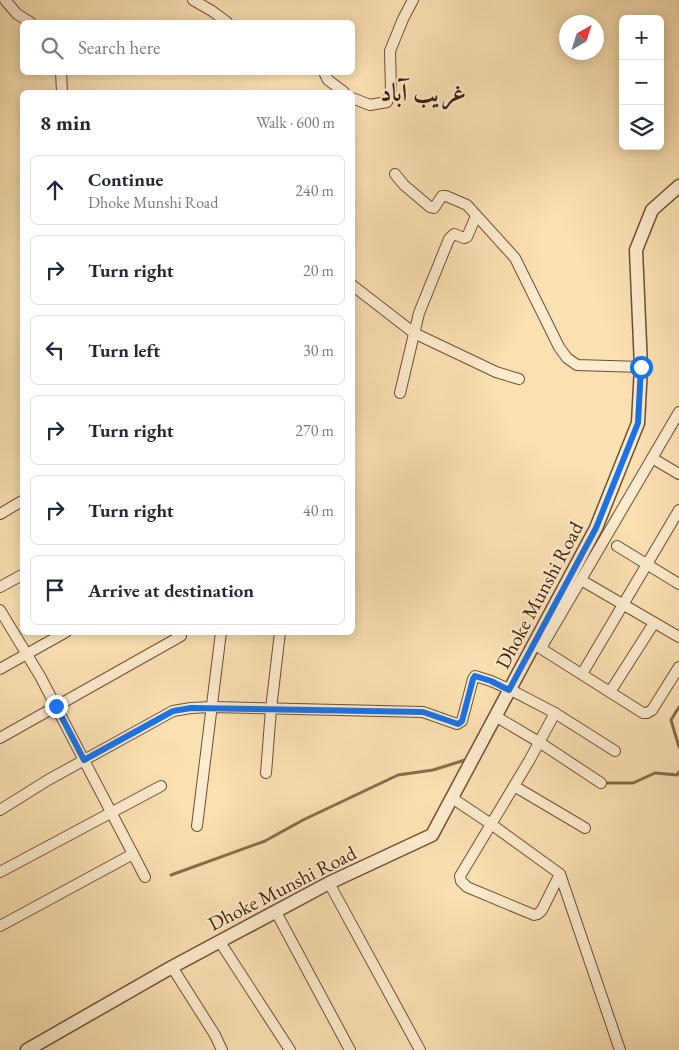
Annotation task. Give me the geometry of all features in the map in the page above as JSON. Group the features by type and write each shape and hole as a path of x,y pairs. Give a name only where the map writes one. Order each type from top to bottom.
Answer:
{"street":[{"path":"5,0 17,14 27,20"},
{"path":"193,0 225,20"},
{"path":"355,99 370,105 387,102 391,91 390,51 402,19 413,0"},
{"path":"61,75 62,90"},
{"path":"326,75 328,80 341,90"},
{"path":"395,174 404,185 430,207 434,208 442,196 467,205 515,258 559,347 567,358 577,365 641,367"},
{"name":"Dhoke Munshi Road","path":"27,1050 329,882 432,836 509,690 537,646 596,528 638,423 641,367 636,250 652,210 679,186"},
{"path":"400,393 419,313 449,239 454,234 464,238 467,237 476,216"},
{"path":"355,287 414,333 496,372 519,378"},
{"path":"678,415 581,580 537,646 643,713 652,710 679,667"},
{"path":"652,458 679,474"},
{"path":"0,514 20,502"},
{"path":"582,674 679,510"},
{"path":"617,546 679,584"},
{"path":"0,588 20,576"},
{"path":"581,580 679,637"},
{"path":"0,610 40,676 145,877"},
{"path":"610,692 654,623"},
{"path":"0,669 61,635"},
{"path":"197,826 221,635"},
{"path":"266,773 280,635"},
{"path":"0,738 181,636"},
{"path":"0,810 48,780 173,711 212,707 423,712 458,724 462,721 475,676 509,690 555,713 615,751"},
{"path":"555,713 460,876 461,881 467,887 534,915 542,910 560,874"},
{"path":"495,716 539,742 601,783"},
{"path":"0,872 162,786"},
{"path":"514,786 585,828"},
{"path":"452,798 560,874 620,1050"},
{"path":"0,926 133,854"},
{"path":"329,882 420,1050"},
{"path":"276,912 350,1050"},
{"path":"220,942 290,1050"},
{"path":"172,968 215,1035 222,1050"}],"waterway":[{"path":"679,707 671,720 679,747"},
{"path":"171,875 265,841 303,820 398,775 433,770 467,758"},
{"path":"603,783 633,783 655,773 677,775 679,772"}],"district":[{"name":"غریب آباد","path":"423,92"}],"route":[{"path":"56,706 84,760 173,711 191,708 423,712 458,724 460,723 475,676 509,690 596,528 638,423 641,367"}]}
